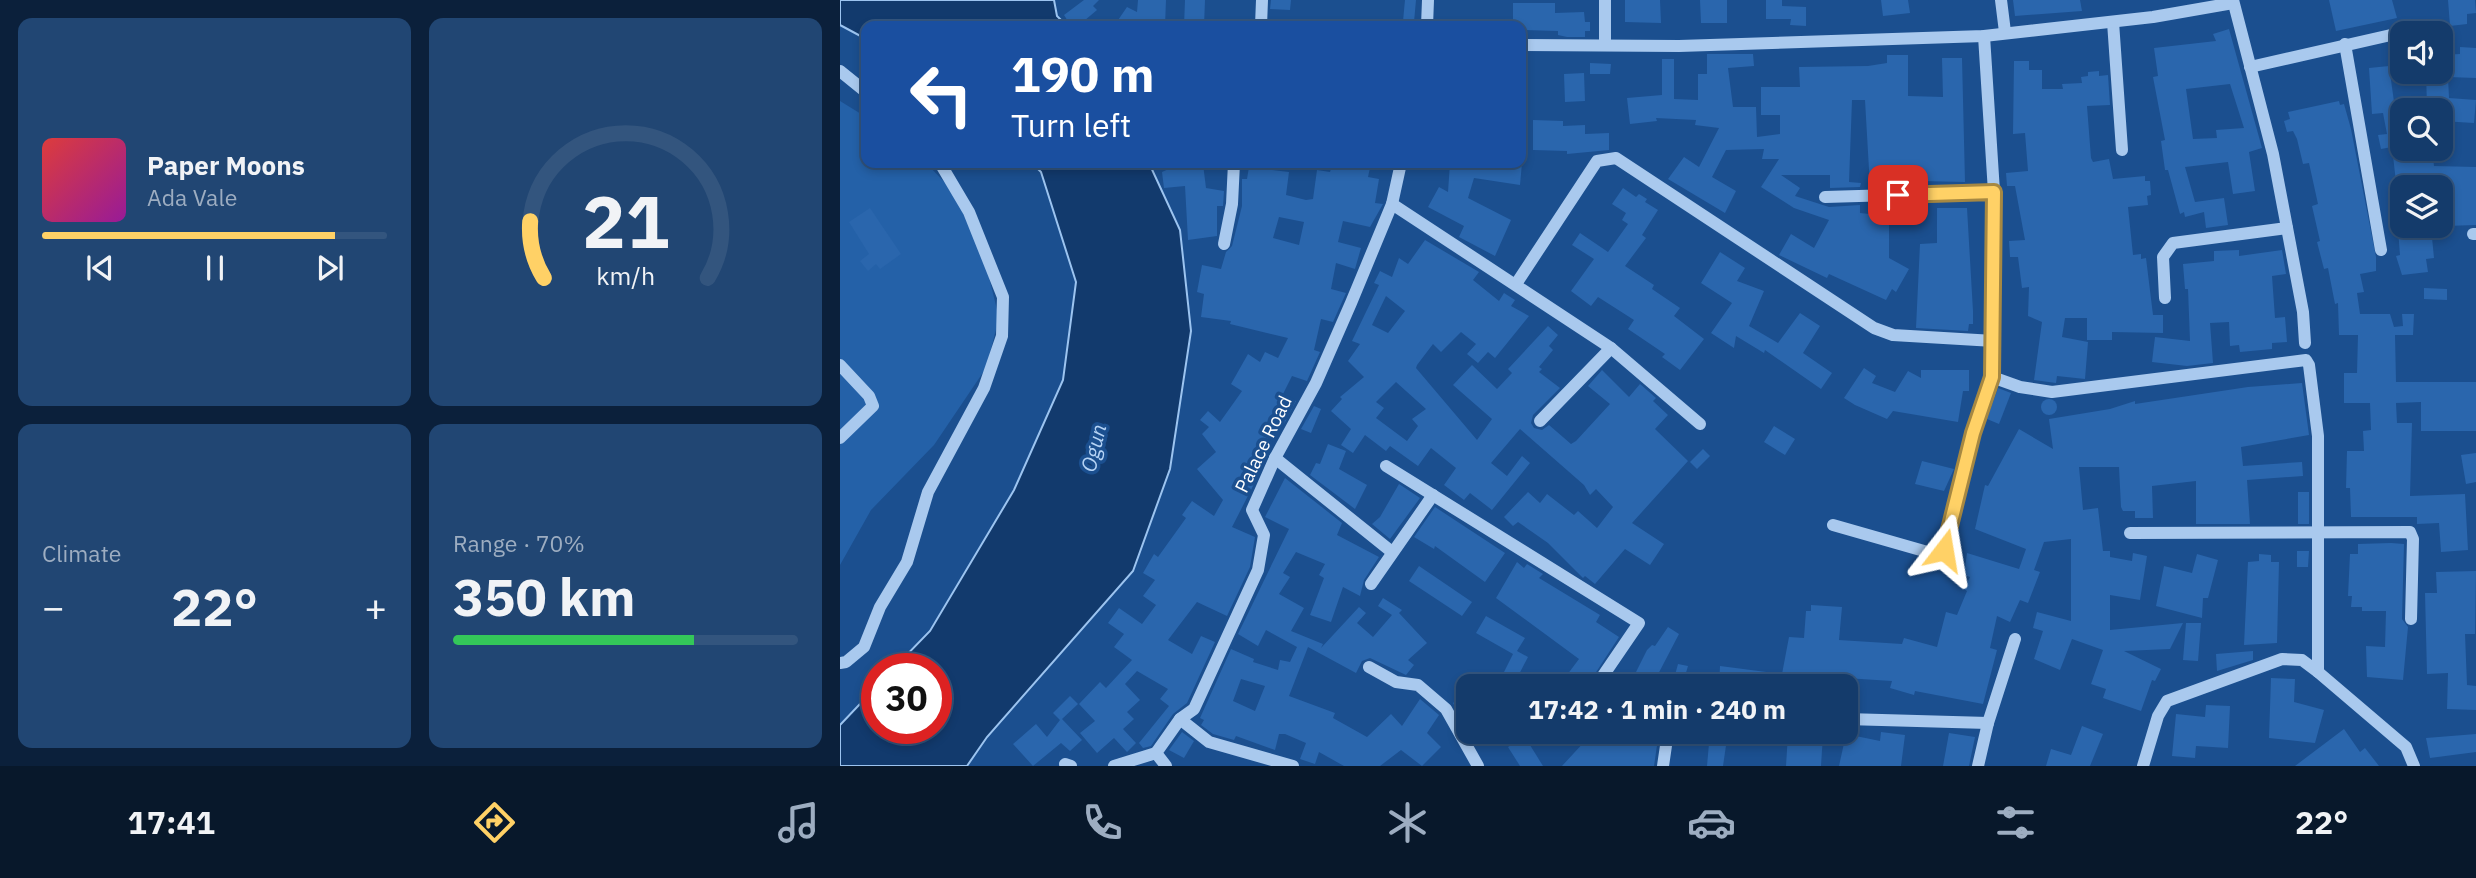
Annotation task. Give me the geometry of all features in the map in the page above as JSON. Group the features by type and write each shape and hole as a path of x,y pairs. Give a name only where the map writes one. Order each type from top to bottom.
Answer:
{"street":[{"path":"1261,21 1262,0"},
{"path":"1427,21 1428,0"},
{"path":"1605,0 1605,45"},
{"path":"2001,0 2005,32"},
{"path":"1526,45 1984,36 2113,22 2233,1 2273,154 2305,343"},
{"path":"2113,22 2122,150"},
{"path":"2250,67 2390,35"},
{"path":"1833,525 1938,555 1944,550 1973,433 1992,377 1994,192 1984,36"},
{"path":"2346,44 2381,250"},
{"path":"840,71 861,88"},
{"path":"1516,284 1597,161 1616,158 1874,328 1893,335 1994,341"},
{"path":"840,663 846,662 864,648 880,607 907,562 928,492 985,388 1002,336 1003,297 969,212 943,168"},
{"path":"1224,244 1232,204 1234,168"},
{"name":"Palace Road","path":"1156,753 1180,719 1194,709 1258,570 1264,535 1252,510 1275,457 1316,383 1392,204 1400,168"},
{"path":"1825,197 1994,192"},
{"path":"1392,204 1611,348 1700,424"},
{"path":"2165,298 2163,257 2173,243 2287,228"},
{"path":"1540,421 1611,348"},
{"path":"1992,377 2020,387 2052,392 2305,360 2309,365 2318,436 2318,672"},
{"path":"840,365 869,396 873,407 840,438"},
{"path":"1275,457 1392,552"},
{"path":"1386,466 1639,623 1604,674"},
{"path":"1371,584 1433,495"},
{"path":"2130,533 2406,531 2412,534 2411,618"},
{"path":"1978,766 1988,723 2015,639"},
{"path":"2143,766 2158,716 2167,701 2282,659 2302,660 2318,672 2406,747 2414,766"},
{"path":"1369,667 1396,682 1418,685 1446,709 1478,766"},
{"path":"1180,719 1209,742 1293,766"},
{"path":"1858,719 1988,723"},
{"path":"1663,766 1666,744"},
{"path":"1114,766 1156,753 1166,766"}],"shaded area":[{"path":"840,101 861,114 861,168 931,168 954,192 987,269 999,318 986,368 934,445 871,510 840,565"}],"water":[{"path":"840,0 1054,0 1057,16 1062,21 861,21 861,36 840,25"},
{"name":"Ogun","path":"1037,168 1151,168 1180,230 1191,331 1170,469 1133,571 987,737 967,766 840,766 840,725 861,703 861,744 952,744 952,653 909,653 930,631 1014,490 1063,380 1076,282 1041,172"}],"building":[{"path":"1084,0 1099,0 1093,6 1097,10 1084,21 1068,21 1064,15"},
{"path":"1138,0 1166,0 1165,21 1117,21 1127,7 1137,12"},
{"path":"1185,0 1205,0 1204,21 1184,21"},
{"path":"1271,0 1291,0 1290,10 1270,9"},
{"path":"1405,0 1416,0 1414,21 1403,21"},
{"path":"1625,0 1660,0 1661,23 1625,22"},
{"path":"1700,0 1727,0 1727,23 1701,23"},
{"path":"1766,0 1782,0 1782,6 1806,7 1806,26 1790,25 1791,19 1766,19"},
{"path":"1881,0 1908,0 1910,13 1883,16"},
{"path":"2013,0 2080,0 2082,11 2015,16"},
{"path":"2329,0 2392,0 2397,18 2336,31"},
{"path":"2448,0 2475,0 2476,13 2467,14 2467,24 2453,26 2453,21 2450,21"},
{"path":"1513,3 1555,3 1555,13 1584,12 1585,22 1590,22 1590,31 1585,31 1585,37 1567,37 1558,35 1558,31 1526,30 1526,21 1513,21"},
{"path":"2229,29 2262,148 2249,152 2255,191 2233,194 2228,162 2185,167 2195,202 2224,198 2228,225 2206,228 2204,212 2185,217 2184,212 2180,214 2168,170 2165,170 2161,141 2165,140 2153,77 2158,76 2154,48 2216,41 2213,34","holes":["2230,84 2244,128 2216,130 2217,138 2193,139 2186,89"]},
{"path":"2460,47 2476,48 2476,78 2453,77 2453,54 2460,54"},
{"path":"1707,54 1753,54 1754,66 1728,68 1733,107 1756,107 1757,137 1780,134 1780,115 1761,115 1761,87 1800,87 1799,67 1868,66 1887,63 1887,55 1908,55 1908,96 1943,97 1942,58 1962,58 1965,182 1922,181 1922,185 1870,187 1865,100 1852,100 1849,182 1861,183 1860,187 1830,188 1830,175 1781,175 1800,188 1795,196 1829,207 1860,205 1860,213 1889,216 1889,258 1909,269 1896,292 1892,289 1886,300 1829,274 1827,278 1779,255 1791,234 1814,248 1829,220 1794,208 1761,187 1779,159 1762,159 1764,149 1726,150 1712,177 1736,191 1725,213 1668,179 1684,157 1699,167 1719,128 1695,125 1696,120 1656,118 1657,121 1630,124 1627,98 1662,95 1662,59 1674,59 1674,99 1698,100 1698,74 1707,74"},
{"path":"2014,61 2029,61 2029,70 2042,70 2042,89 2063,89 2062,84 2082,83 2081,77 2088,76 2088,72 2099,71 2099,76 2108,75 2110,105 2087,106 2091,158 2093,162 2109,159 2113,179 2145,176 2145,181 2150,181 2151,195 2147,196 2148,205 2128,207 2133,255 2141,254 2141,259 2146,258 2153,315 2163,315 2163,333 2112,332 2112,340 2087,340 2087,318 2065,318 2062,337 2088,342 2085,379 2057,376 2056,383 2034,380 2042,322 2028,316 2029,287 2022,288 2018,257 2010,257 2009,241 2025,240 2015,186 2007,186 2006,173 2028,171 2025,133 2013,134"},
{"path":"1590,63 1611,64 1610,74 1590,74"},
{"path":"2389,66 2393,98 2390,98 2390,147 2381,149 2378,135 2387,134 2383,113 2372,114 2369,68"},
{"path":"1584,73 1585,101 1565,102 1564,74"},
{"path":"2426,84 2448,84 2449,98 2427,98"},
{"path":"2453,98 2476,100 2474,123 2453,122"},
{"path":"2339,101 2340,105 2344,104 2351,129 2376,257 2376,271 2360,274 2364,292 2357,293 2360,314 2390,314 2394,327 2403,326 2402,314 2414,314 2413,335 2395,335 2396,382 2476,382 2476,431 2421,431 2421,402 2396,403 2397,423 2412,423 2410,496 2465,494 2468,550 2441,552 2439,523 2417,524 2417,517 2351,517 2350,488 2346,488 2347,451 2364,451 2363,431 2371,430 2370,403 2344,403 2344,373 2357,373 2358,335 2339,335 2338,303 2335,304 2328,268 2324,269 2317,242 2320,241 2312,206 2318,204 2309,163 2303,164 2297,139 2293,131 2287,132 2284,121 2290,119 2288,112"},
{"path":"1533,120 1563,121 1563,126 1585,125 1585,134 1609,133 1609,150 1567,154 1567,151 1533,150"},
{"path":"2394,161 2433,161 2434,166 2476,167 2476,225 2453,226 2453,175 2395,175"},
{"path":"1171,168 1204,168 1206,188 1224,191 1223,206 1217,206 1217,236 1188,240 1185,186 1164,188 1162,172"},
{"path":"1249,168 1289,172 1286,195 1306,200 1313,199 1317,170 1330,172 1331,168 1370,168 1368,177 1379,179 1375,203 1383,204 1370,227 1343,221 1338,242 1361,248 1355,269 1336,263 1331,289 1346,293 1333,322 1321,319 1314,350 1320,352 1307,381 1292,376 1282,396 1296,401 1284,424 1279,423 1243,473 1254,484 1232,527 1255,537 1250,567 1227,616 1197,602 1168,640 1192,654 1201,636 1215,642 1187,703 1173,714 1151,746 1143,748 1139,743 1169,706 1160,699 1168,689 1137,671 1125,684 1140,700 1127,712 1134,719 1123,729 1136,743 1127,752 1114,738 1097,753 1080,733 1095,721 1079,704 1100,682 1106,688 1132,660 1114,647 1124,634 1108,623 1119,608 1142,624 1156,605 1143,596 1155,580 1143,573 1154,554 1158,557 1186,518 1182,515 1192,501 1214,516 1223,500 1197,469 1216,452 1202,434 1209,427 1200,420 1208,411 1220,422 1242,391 1231,384 1248,354 1260,362 1265,352 1278,358 1288,338 1230,324 1231,321 1201,317 1204,294 1197,292 1202,265 1221,269 1226,252 1232,246 1242,206 1242,179 1247,179","holes":["1279,217 1304,222 1299,245 1273,238"]},
{"path":"1450,168 1522,168 1520,185 1474,178 1468,198 1511,220 1495,256 1459,237 1464,226 1428,207 1439,187 1448,192"},
{"path":"1623,188 1636,197 1639,194 1647,199 1645,202 1658,210 1642,235 1646,238 1625,266 1654,285 1652,289 1680,308 1674,316 1704,339 1680,370 1662,357 1665,354 1628,329 1634,320 1598,297 1591,306 1571,291 1594,259 1572,245 1580,233 1608,252 1628,224 1622,220 1626,213 1612,204"},
{"path":"870,208 901,254 880,269 876,264 868,271 860,261 869,254 849,222"},
{"path":"1937,208 1967,208 1973,311 1973,324 1969,324 1968,331 1916,328 1920,244 1937,243"},
{"path":"2399,238 2432,238 2434,258 2426,259 2428,272 2402,275 2396,256 2400,255"},
{"path":"1425,240 1479,272 1473,280 1499,301 1504,293 1515,300 1511,306 1529,316 1495,358 1488,352 1478,363 1467,354 1476,344 1461,332 1441,352 1433,344 1417,365 1416,368 1477,440 1492,419 1453,385 1472,365 1497,389 1512,373 1508,369 1548,326 1558,335 1549,346 1553,350 1539,367 1542,369 1539,372 1560,388 1533,415 1531,423 1534,428 1542,430 1549,425 1571,444 1576,441 1610,404 1588,386 1602,370 1629,397 1640,384 1656,398 1653,401 1668,415 1655,429 1688,461 1632,523 1664,544 1650,565 1625,549 1595,584 1585,576 1583,578 1548,543 1518,522 1513,526 1504,517 1528,492 1540,503 1547,494 1574,515 1578,511 1597,528 1613,507 1596,489 1590,495 1584,485 1520,429 1491,463 1507,476 1522,456 1530,463 1492,510 1470,493 1464,500 1444,485 1456,468 1431,448 1418,466 1390,446 1386,451 1365,435 1353,453 1341,445 1351,429 1331,411 1342,399 1340,397 1364,377 1348,361 1360,344 1352,341 1379,285 1374,283 1380,271 1392,277 1399,258 1408,264","holes":["1386,296 1405,311 1388,333 1372,325","1396,382 1426,409 1412,419 1418,426 1407,441 1376,418 1384,408 1376,402"]},
{"path":"2239,250 2239,256 2282,250 2286,274 2272,276 2275,318 2285,317 2287,342 2272,343 2272,349 2240,352 2239,345 2230,346 2229,322 2210,323 2213,363 2187,366 2152,362 2155,337 2190,341 2188,289 2185,289 2183,264 2214,261 2214,251"},
{"path":"1720,252 1745,268 1737,281 1764,291 1749,326 1778,343 1800,313 1820,326 1803,353 1832,373 1821,389 1765,350 1764,353 1736,336 1734,348 1711,333 1732,303 1701,283"},
{"path":"2424,288 2447,289 2447,300 2424,299"},
{"path":"1864,368 1876,376 1872,383 1895,392 1908,371 1921,378 1921,370 1969,370 1969,391 1963,391 1958,422 1893,411 1887,419 1855,405 1844,398"},
{"path":"2302,383 2309,435 2241,447 2243,466 2302,462 2303,476 2247,480 2250,524 2196,524 2196,481 2152,486 2153,518 2135,518 2135,511 2123,511 2121,507 2119,467 2079,467 2083,510 2098,508 2103,551 2110,551 2110,557 2132,561 2133,553 2147,556 2140,600 2110,595 2110,630 2183,623 2170,649 2124,651 2161,669 2155,681 2152,680 2141,711 2103,698 2106,689 2091,684 2103,650 2072,639 2060,670 2034,659 2043,631 2033,628 2037,612 2071,621 2071,539 2044,542 2034,570 2040,572 2028,603 2020,600 2010,622 1997,616 1990,648 1997,650 1983,704 1915,691 1914,695 1890,688 1892,681 1858,679 1858,674 1782,674 1789,637 1804,638 1806,611 1811,611 1811,605 1842,607 1839,640 1902,644 1904,638 1937,647 1946,612 1957,615 1967,591 1964,589 1970,577 1964,575 1967,553 2019,569 2026,549 1975,529 1985,485 1988,486 2019,429 2053,449 2049,419 2110,409 2135,401 2135,404 2248,387"},
{"path":"1998,388 2011,393 1999,424 1987,419"},
{"path":"2049,399 2055,401 2055,413 2049,415 2043,413 2041,407 2043,401"},
{"path":"1314,406 1321,409 1311,433 1301,429"},
{"path":"1774,426 1795,439 1785,455 1764,442"},
{"path":"1328,444 1346,451 1339,469 1367,485 1355,509 1310,475 1316,463 1320,464"},
{"path":"1703,449 1710,456 1697,469 1690,462"},
{"path":"2476,453 2476,482 2466,484 2461,455"},
{"path":"1922,461 1954,469 1944,491 1915,484"},
{"path":"1285,478 1342,523 1337,535 1379,557 1364,580 1360,596 1343,587 1331,622 1310,615 1324,578 1319,575 1325,564 1296,552 1283,573 1290,577 1279,594 1304,608 1291,631 1323,644 1321,648 1359,607 1366,613 1357,623 1373,637 1392,615 1378,606 1383,598 1402,610 1399,613 1427,643 1408,660 1414,665 1406,675 1370,658 1362,661 1356,673 1308,647 1289,696 1335,713 1333,718 1367,737 1391,714 1402,726 1420,699 1439,715 1427,733 1441,747 1422,766 1401,750 1380,766 1344,766 1319,752 1315,764 1300,759 1306,743 1285,734 1279,734 1275,750 1236,736 1234,740 1213,734 1201,725 1204,720 1200,718 1231,649 1254,659 1253,662 1278,670 1280,660 1290,662 1297,647 1266,630 1258,646 1238,634 1289,529 1265,517","holes":["1241,679 1265,686 1255,711 1233,701"]},
{"path":"1399,484 1420,498 1390,539 1372,524 1380,517"},
{"path":"2298,492 2309,492 2309,524 2298,524"},
{"path":"1435,507 1505,553 1485,582 1435,546 1434,549 1414,537"},
{"path":"2358,544 2404,544 2402,619 2408,627 2403,680 2367,677 2366,646 2385,647 2386,611 2362,611 2362,607 2351,607 2352,596 2348,596 2350,554 2358,554"},
{"path":"2297,551 2309,551 2308,567 2297,567"},
{"path":"2197,554 2218,560 2208,598 2203,598 2202,618 2156,606 2164,566 2192,573"},
{"path":"2259,554 2271,555 2271,562 2279,562 2277,643 2244,645 2248,562 2259,561"},
{"path":"1517,562 1524,568 1527,564 1543,574 1539,578 1600,615 1596,622 1619,637 1595,674 1568,674 1579,659 1496,598"},
{"path":"1419,566 1472,602 1462,616 1409,581"},
{"path":"2476,571 2475,634 2465,634 2467,685 2476,686 2476,710 2447,709 2448,673 2427,674 2425,593 2437,593 2436,572"},
{"path":"1486,616 1525,638 1517,651 1528,657 1519,674 1503,674 1513,654 1476,633"},
{"path":"2186,623 2201,623 2198,661 2183,660"},
{"path":"1668,627 1679,634 1658,674 1636,672 1647,650 1652,645 1655,646"},
{"path":"2253,651 2253,660 2217,671 2216,654"},
{"path":"1678,664 1688,666 1686,674 1675,674"},
{"path":"1720,666 1782,674 1720,674"},
{"path":"2271,678 2295,679 2294,702 2324,710 2315,743 2269,738"},
{"path":"1070,696 1078,704 1062,719 1082,740 1070,751 1061,743 1033,766 1013,744 1036,724 1047,737 1060,720 1053,713"},
{"path":"2206,705 2230,706 2228,748 2196,746 2195,758 2172,756 2176,714 2205,717"},
{"path":"2082,726 2103,734 2090,766 2046,766 2051,749 2071,755"},
{"path":"2344,729 2360,752 2365,748 2379,766 2295,766"},
{"path":"1182,732 1194,741 1184,758 1169,750"},
{"path":"1881,732 1905,735 1901,766 1839,766 1844,744 1858,744 1858,736 1880,741"},
{"path":"1949,733 1975,737 1969,766 1943,766"},
{"path":"2476,734 2476,752 2430,758 2426,738"},
{"path":"1513,744 1529,744 1543,766 1520,766 1508,747"},
{"path":"1582,744 1657,744 1654,766 1562,766"},
{"path":"1709,744 1726,744 1723,766 1707,766"},
{"path":"1787,744 1822,744 1821,766 1786,766"}],"route":[{"path":"1898,195 1994,192 1992,377 1973,433 1944,550"}]}
